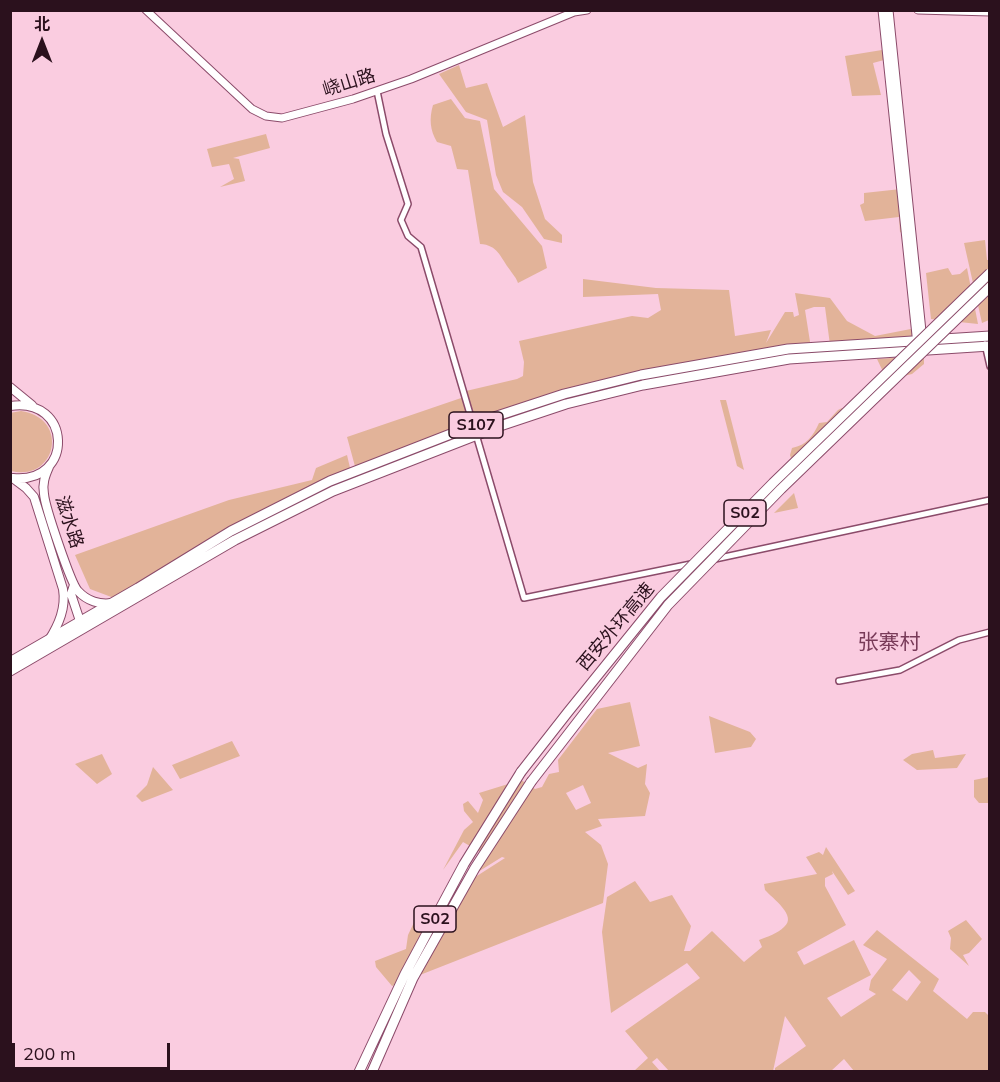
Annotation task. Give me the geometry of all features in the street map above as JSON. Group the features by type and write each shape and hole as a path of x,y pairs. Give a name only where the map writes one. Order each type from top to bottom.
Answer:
{"highway":[{"name":"西安外环高速","path":"359,1071 405,974 464,864 521,772 568,711 662,597 773,483 990,273"},
{"name":"西安外环高速","path":"372,1071 413,978 475,868 531,782 668,605 781,489 990,287"},
{"name":"S107","path":"10,671 114,602 231,531 330,481 474,431 566,404 643,385 789,359 920,345 987,341"},
{"name":"S107","path":"10,662 235,540 333,490 474,431"}],"main road":[{"name":"峣山路","path":"146,10 252,109 266,116 282,118 411,79 574,12 587,10"},
{"path":"882,10 920,345"},
{"path":"889,10 920,345"},
{"path":"918,10 990,12"},
{"path":"10,387 41,410"},
{"path":"10,406 21,404 41,410"},
{"name":"滋水路","path":"41,410 52,420 57,431 57,450 44,481 45,501 74,585"},
{"path":"12,478 33,477 49,467"},
{"name":"滋水路","path":"12,478 27,488 37,503 63,589"},
{"path":"74,585 84,597 91,601 106,604 114,602"},
{"path":"74,585 71,594 82,625"},
{"path":"63,589 71,594"},
{"path":"49,640 62,616 63,589"}],"street":[{"path":"377,91 386,134 408,204 401,220 408,236 421,247 524,598 807,541 990,500"},
{"path":"987,341 990,366"},
{"path":"839,681 900,670 959,640 990,632"}],"shaded area":[{"path":"882,50 884,60 873,63 881,95 852,96 845,56"},
{"path":"459,65 466,88 487,83 503,127 525,115 533,182 545,219 562,235 562,243 544,239 522,207 503,192 496,175 487,120 466,112 439,74"},
{"path":"451,99 465,118 480,121 494,189 542,246 547,268 518,283 498,252 480,244 468,170 457,169 451,146 437,142 433,133 431,115 433,105"},
{"path":"266,134 270,148 233,158 239,159 245,181 220,187 234,179 229,164 212,167 207,149"},
{"path":"901,189 902,233 899,217 865,221 860,205 864,203 864,193"},
{"path":"985,240 987,260 989,260 989,320 982,323 964,243"},
{"path":"948,268 952,275 960,274 967,268 978,324 931,319 926,273"},
{"path":"583,279 656,288 729,290 735,336 771,330 766,343 785,312 793,312 794,317 799,315 795,293 830,298 847,321 875,336 921,327 907,340 830,345 825,307 814,307 805,310 811,348 642,376 477,423 466,391 523,376 524,362 519,341 632,316 648,318 661,310 658,294 583,297"},
{"path":"924,356 924,364 912,374 887,380 877,359"},
{"path":"464,397 472,425 356,470 347,437"},
{"path":"720,400 726,400 744,470 737,466"},
{"path":"842,408 792,461 790,455 792,448 806,442 819,423 827,422"},
{"path":"21,411 37,416 47,425 51,436 52,448 47,459 39,467 27,472 11,471 10,413"},
{"path":"347,455 351,472 114,598 90,589 75,555 229,500 312,480 316,468"},
{"path":"794,493 798,508 774,513"},
{"path":"630,702 640,746 608,753 638,768 647,764 645,784 650,793 645,816 598,819 602,826 585,832 601,845 608,864 603,903 392,986 376,967 375,961 406,949 408,935 418,914 433,907 450,916 469,881 505,858 502,857 473,875 484,854 463,842 443,870 464,830 473,822 464,811 463,804 468,801 478,813 483,800 479,793 521,780 535,789 542,787 549,774 559,772 558,760 597,709","holes":["583,785 591,803 576,810 566,793"]},
{"path":"709,716 750,732 756,739 751,747 715,753"},
{"path":"232,741 240,756 180,779 172,765"},
{"path":"933,750 935,758 966,754 957,768 917,770 903,760 912,754"},
{"path":"102,754 112,774 97,784 75,764"},
{"path":"153,767 173,790 142,802 136,796 147,785"},
{"path":"990,777 989,805 979,803 974,797 974,780"},
{"path":"826,847 855,891 848,895 832,871 833,874 825,878 825,886 846,925 797,952 804,965 854,940 871,975 827,998 841,1017 876,994 869,990 871,980 887,959 863,945 877,930 939,979 933,991 967,1019 973,1012 985,1012 989,1016 989,1071 854,1071 844,1059 831,1071 775,1071 775,1068 806,1046 785,1016 773,1071 669,1071 657,1058 652,1062 660,1071 634,1071 648,1058 625,1031 700,978 687,963 611,1013 602,932 607,897 635,881 650,902 672,895 691,926 684,951 690,951 712,931 744,962 762,947 759,940 779,931 787,923 786,913 765,890 764,884 817,874 806,857 819,852 823,855","holes":["909,970 921,982 907,1001 892,990"]},
{"path":"966,920 982,939 969,953 963,955 969,966 950,949 951,938 948,931"}],"district":[{"name":"张寨村","path":"889,643"}]}
